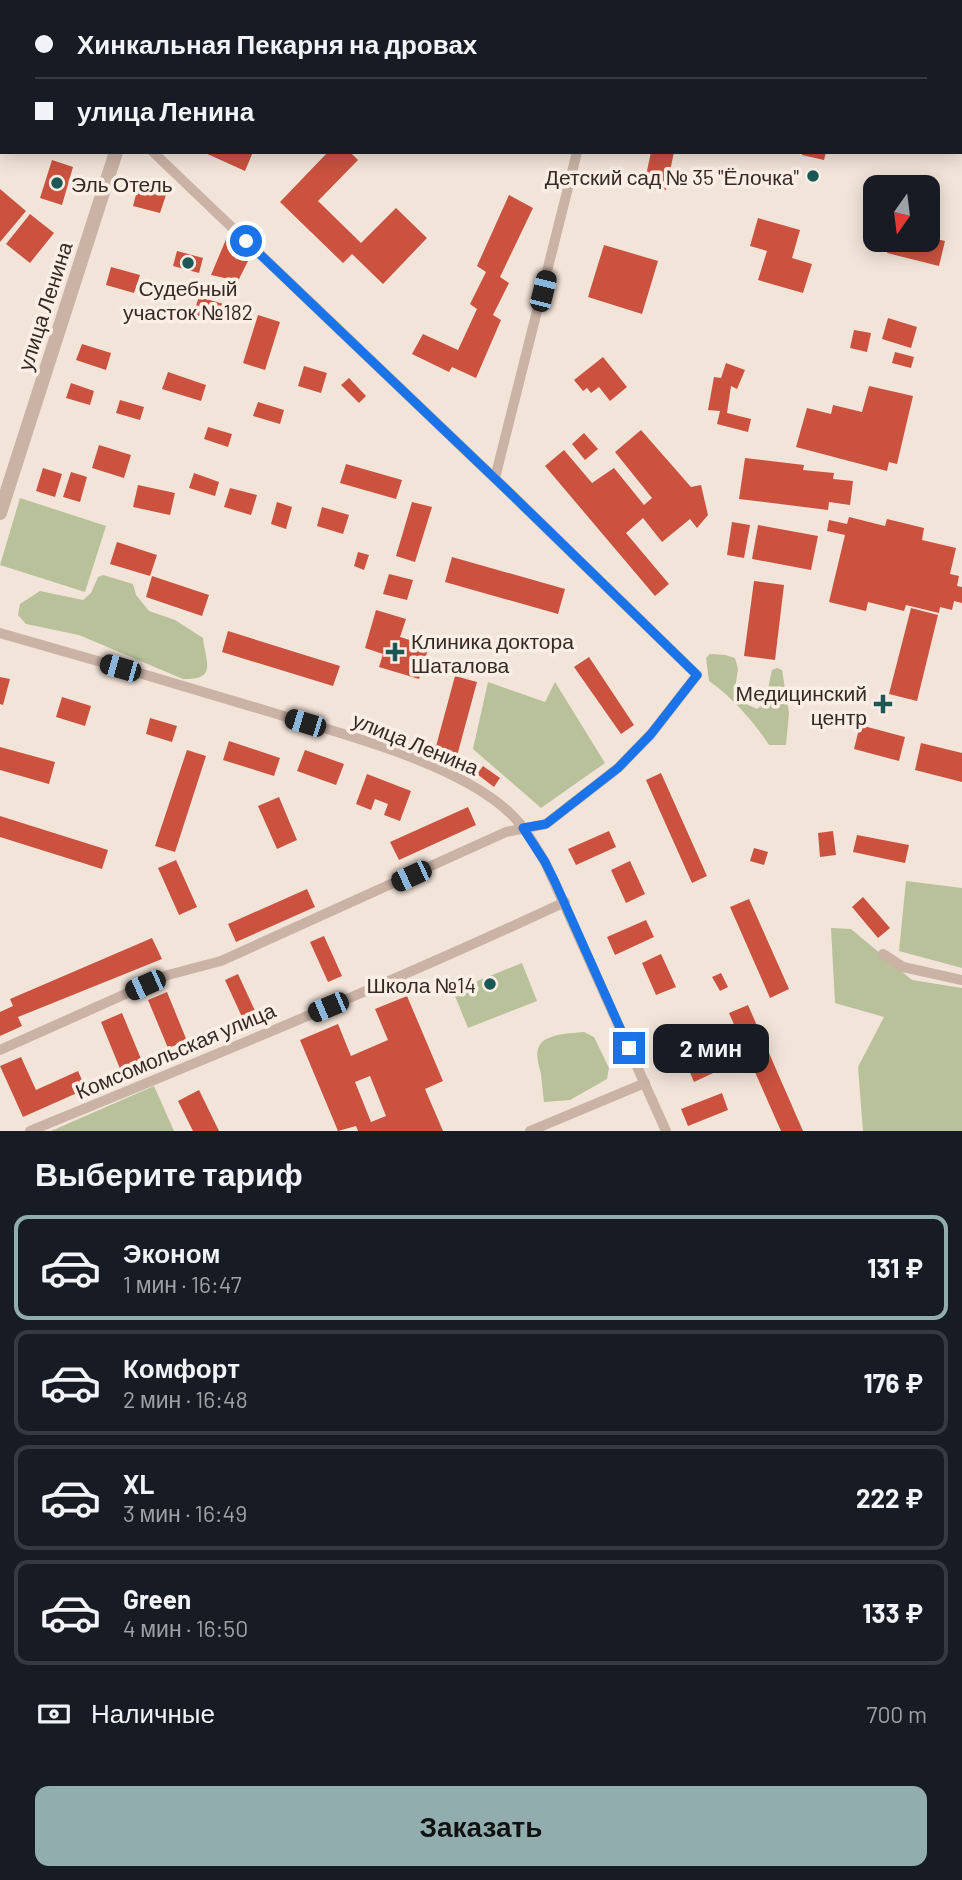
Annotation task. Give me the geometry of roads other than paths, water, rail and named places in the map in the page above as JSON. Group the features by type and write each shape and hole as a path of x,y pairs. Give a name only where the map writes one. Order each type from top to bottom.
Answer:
{"street":[{"name":"улица Ленина","path":"0,513 115,154"},
{"path":"0,1050 168,975 220,961 506,832 546,824 618,768 651,734 697,675 155,154"},
{"path":"495,478 576,154"},
{"name":"улица Ленина","path":"0,634 200,691 388,750 459,778 511,814 545,862 565,902 666,1131"},
{"name":"Комсомольская улица","path":"30,1131 448,956 565,902"},
{"path":"883,954 903,967 962,980"},
{"path":"530,1131 645,1083"}],"place":[{"name":"Детский сад № 35 \"Ёлочка\"","path":"813,176"},
{"name":"Эль Отель","path":"57,183"},
{"name":"Судебный участок №182","path":"188,263"},
{"name":"Клиника доктора Шаталова","path":"395,652"},
{"name":"Медицинский центр","path":"883,704"},
{"name":"Школа №14","path":"490,984"}]}
